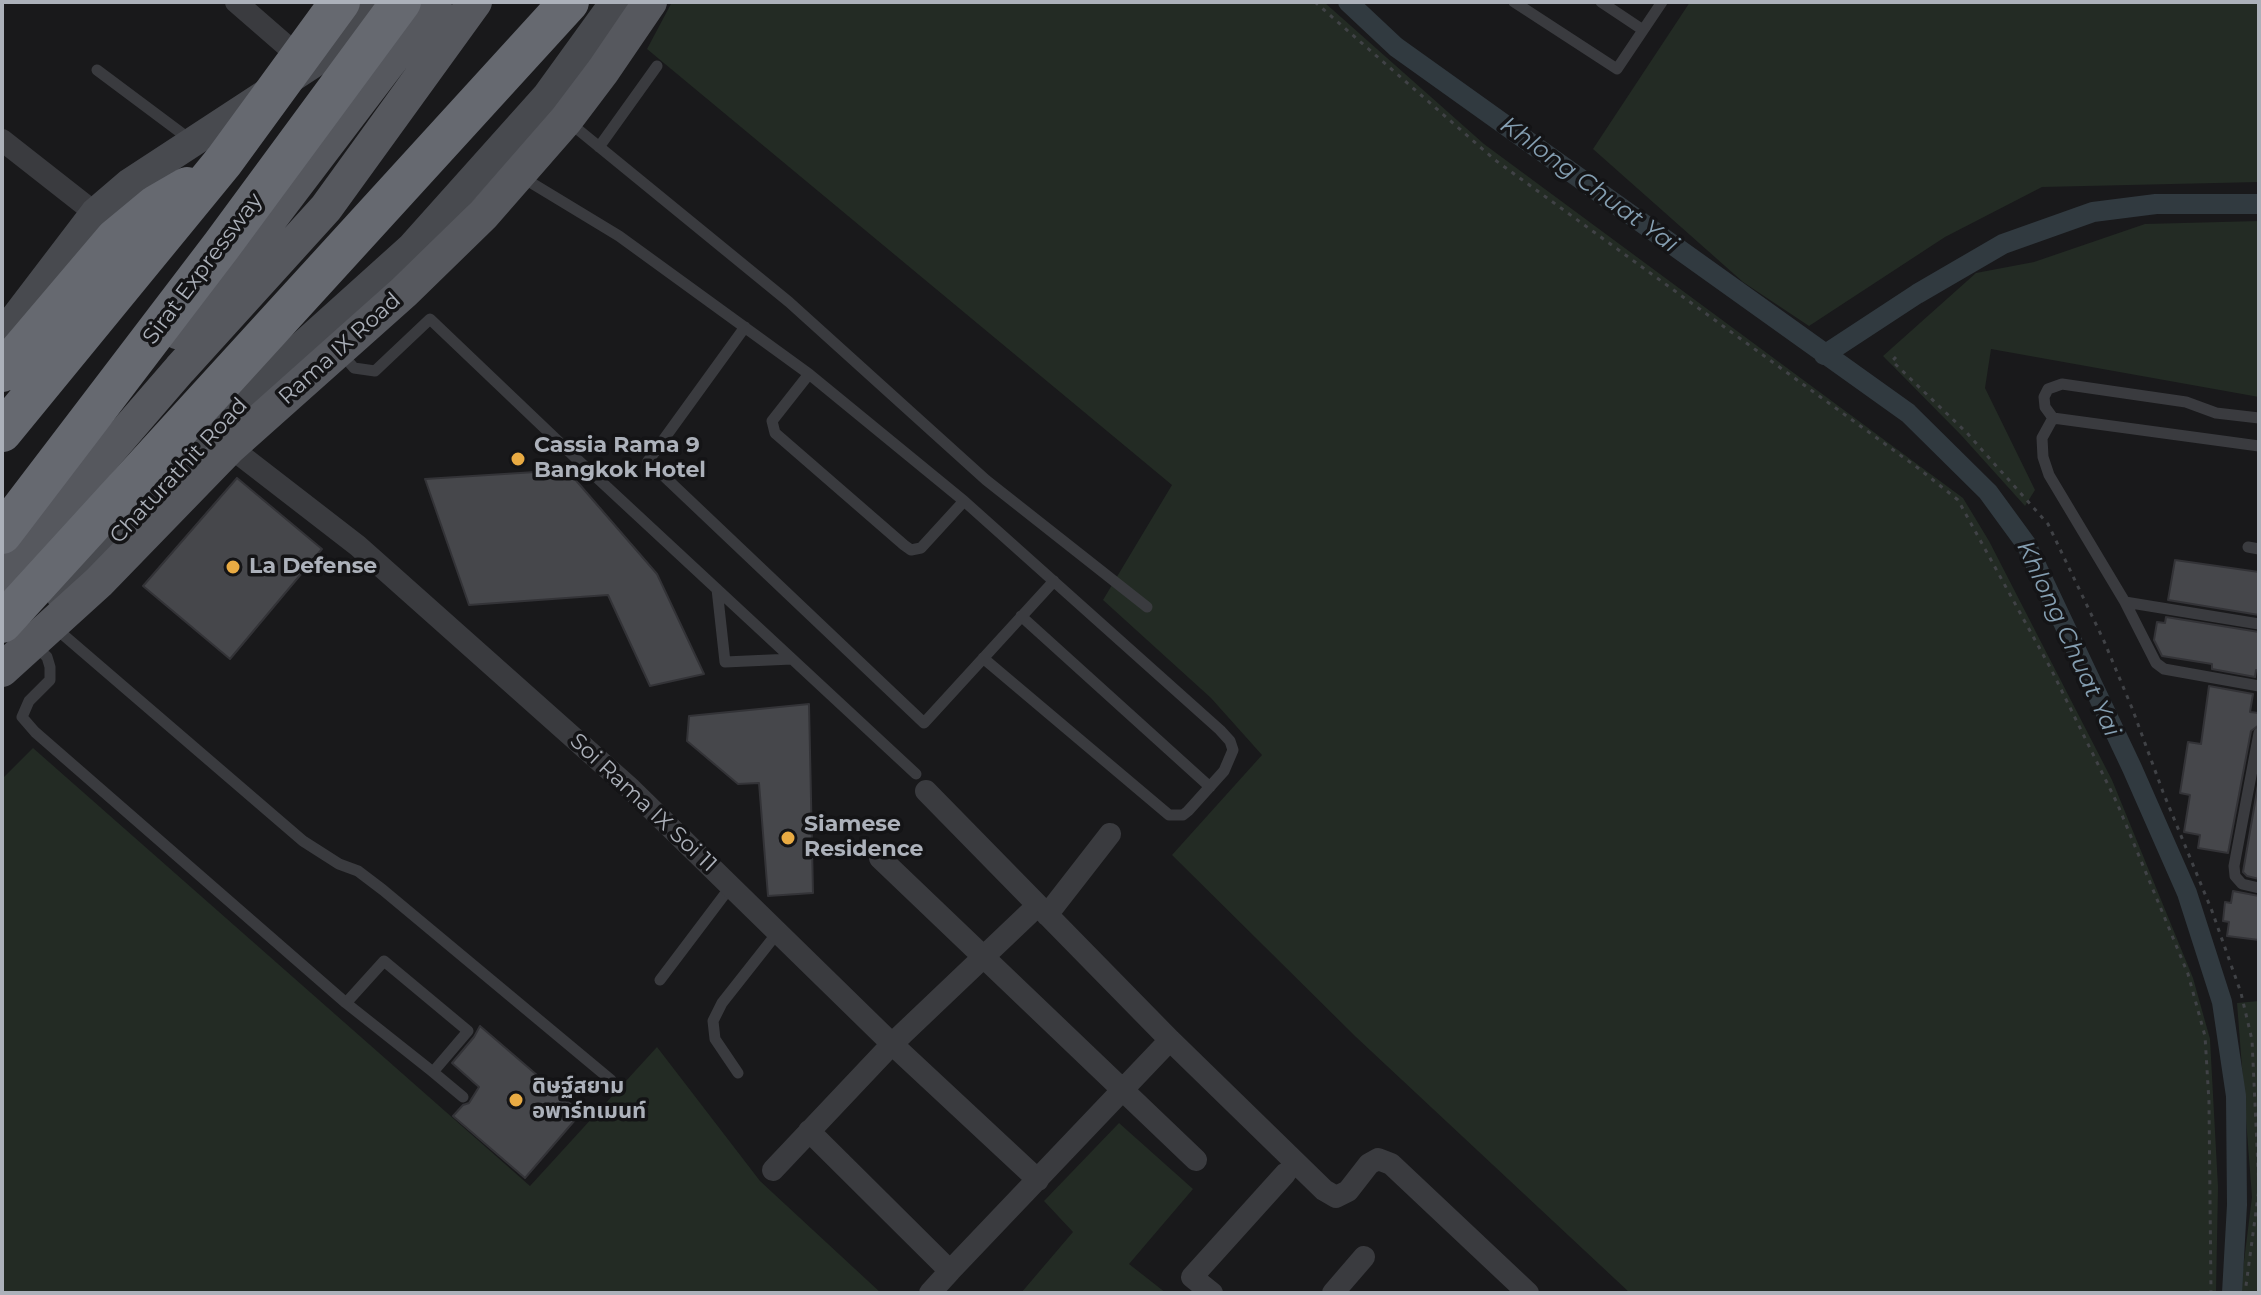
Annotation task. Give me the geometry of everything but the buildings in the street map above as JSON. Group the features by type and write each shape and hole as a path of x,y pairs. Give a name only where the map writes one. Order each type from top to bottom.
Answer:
{"highway":[{"path":"2,432 224,161 340,2"},
{"name":"Sirat Expressway","path":"2,534 222,245 401,2"},
{"path":"29,631 472,108 569,2"},
{"path":"254,157 344,43"},
{"path":"2,372 105,226 352,113"}],"main road":[{"path":"2,335 105,226 130,183 344,43 373,2"},
{"path":"2,513 139,377 240,259 435,2"},
{"path":"2,575 180,369 326,208 475,2"},
{"name":"Chaturathit Road","path":"2,658 270,375 411,248 547,96 615,2"},
{"name":"Rama IX Road","path":"2,670 29,631 436,261 519,176 603,71 650,2"},
{"path":"180,369 230,447"},
{"path":"39,478 34,494 36,500 43,504 51,505 73,493"}],"street":[{"path":"236,2 309,66"},
{"path":"2,140 105,226"},
{"name":"Soi Rama IX Soi 11","path":"230,447 358,546 631,789 892,1044 1038,1180"},
{"path":"921,783 1042,911 1324,1190 1336,1197 1348,1191 1369,1164 1378,1159 1391,1164 1528,1293"},
{"path":"773,1170 892,1044 983,957 1042,911 1110,834"},
{"path":"880,858 1196,1160"},
{"path":"930,1293 1170,1040"},
{"path":"809,1131 950,1271"},
{"path":"1212,1293 1192,1277 1285,1174"},
{"path":"1333,1293 1364,1257"}],"lane":[{"path":"1514,2 1617,69 1662,2"},
{"path":"1601,2 1643,30"},
{"path":"599,147 657,66"},
{"path":"97,70 193,141"},
{"path":"566,120 789,302 986,480 1147,607"},
{"path":"519,176 619,236 809,374 964,501 1230,741 1233,750 1224,771 1188,811 1183,815 1169,815 983,658"},
{"path":"339,351 354,368 375,371 430,319 921,783"},
{"path":"745,327 648,461 924,723 1054,581"},
{"path":"809,374 772,421 775,433 904,545 911,550 921,548 964,501"},
{"path":"2259,418 2216,413 2186,402 2062,384 2048,389 2044,397 2045,407 2053,418 2259,446"},
{"path":"2053,418 2042,438 2043,457 2049,475 2125,602 2156,663 2164,669 2259,686"},
{"path":"717,589 725,662 792,659"},
{"path":"2125,602 2259,624"},
{"path":"1021,616 1210,787"},
{"path":"29,631 47,657 50,667 50,680 29,701 22,717 35,732 346,1003 463,1097"},
{"path":"29,631 303,841 339,864 358,871 383,890 611,1080"},
{"path":"2259,733 2234,866 2235,876 2242,884 2259,888"},
{"path":"660,980 731,886"},
{"path":"738,1073 715,1039 713,1021 722,1003 778,932"},
{"path":"346,1003 384,961 468,1031 433,1072"}],"path":[{"path":"1315,2 1495,160 1958,500 2051,669 2117,803 2188,974 2205,1036 2209,1102 2211,1293"},
{"path":"1896,357 1892,361 1967,433 2048,524 2121,681 2212,911 2241,993 2252,1040 2259,1189 2245,1293"}],"shaded area":[{"path":"672,2 1324,2 1484,144 1963,498 1989,541 2112,780 2193,978 2210,1039 2218,1187 2216,1293 1630,1293 1356,1037 1172,855 1262,755 1211,698 1103,600 1172,485 647,49"},
{"path":"1690,2 2259,2 2259,182 2042,187 1945,237 1809,326 1743,282 1593,149"},
{"path":"2259,221 2259,397 1991,349 1985,388 2035,490 2025,506 1883,356 1976,273 2034,262 2145,224"},
{"path":"33,748 530,1186 657,1047 760,1181 881,1293 2,1293 2,779"},
{"path":"2259,1001 2259,1293 2240,1293 2252,1197 2237,1003"},
{"path":"1119,1123 1193,1189 1129,1264 1166,1293 1021,1293 1073,1232 1044,1201"}],"waterway":[{"name":"Khlong Chuat Yai","path":"1348,2 1396,47 1908,413 1988,492 2026,544 2132,768 2187,893 2222,1002 2236,1096 2237,1205 2232,1293"},
{"path":"1824,355 1917,294 2003,244 2093,212 2156,204 2259,204"}],"place":[{"name":"Cassia Rama 9 Bangkok Hotel","path":"518,459"},
{"name":"La Defense","path":"233,567"},
{"name":"Siamese Residence","path":"788,838"},
{"name":"ดิษฐ์สยาม อพาร์ทเมนท์","path":"516,1100"}]}
